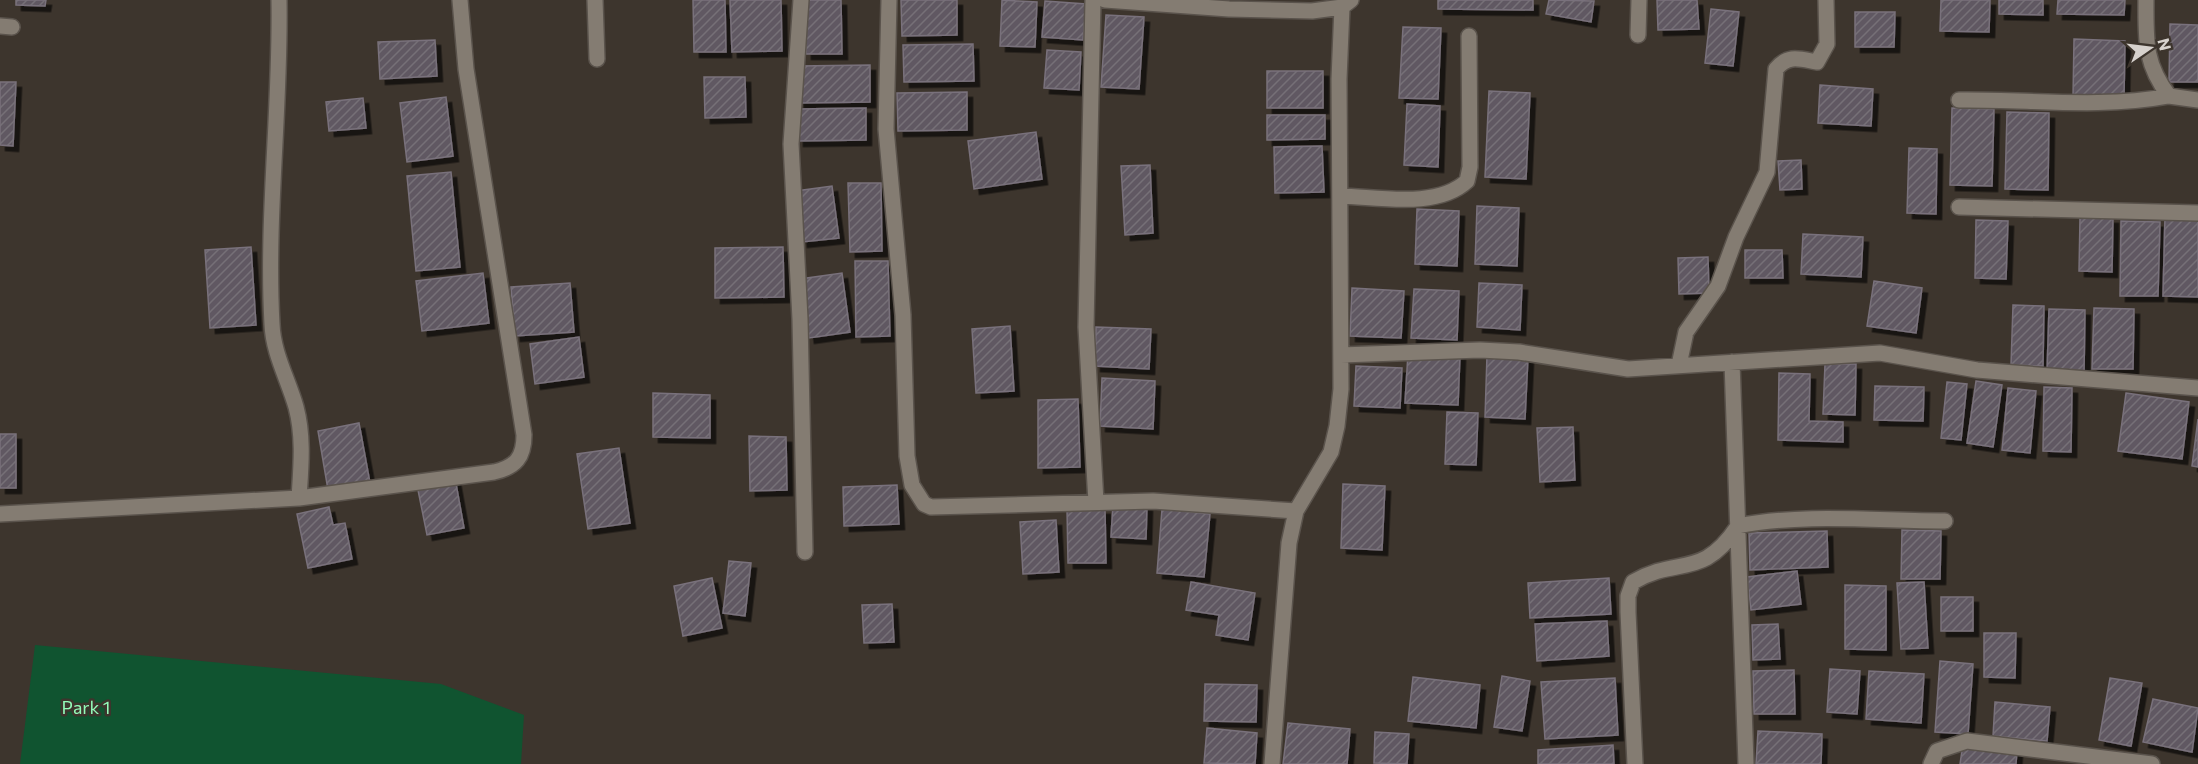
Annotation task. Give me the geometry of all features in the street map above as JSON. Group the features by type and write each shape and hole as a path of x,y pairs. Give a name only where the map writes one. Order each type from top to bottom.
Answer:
{"street":[{"path":"279,0 280,59 269,276 272,328 283,371 296,408 302,448 299,498"},
{"path":"0,514 299,498 511,468 524,449 517,388 466,69 460,0"},
{"path":"595,0 597,58"},
{"path":"801,0 791,144 800,320 805,552"},
{"path":"888,0 886,129 903,315 907,456 912,485 924,504 931,507 1153,501 1296,511"},
{"path":"1093,0 1086,327 1096,502"},
{"path":"1106,0 1312,11 1347,4 1339,79 1341,355 1337,426 1330,452 1296,511 1289,543 1272,764"},
{"path":"1638,35 1639,0"},
{"path":"1679,365 1686,332 1693,318 1718,286 1736,237 1767,172 1776,69 1783,60 1793,58 1817,62 1827,44 1826,0"},
{"path":"2146,0 2146,49 2155,77 2169,96"},
{"path":"1341,196 1419,198 1448,194 1467,182 1470,167 1469,36"},
{"path":"1959,100 2094,104 2129,103 2169,96 2198,100"},
{"path":"1959,207 2198,213"},
{"path":"1341,355 1480,350 1520,352 1628,369 1880,353 1977,370 2198,388"},
{"path":"1732,362 1746,764"},
{"path":"1635,764 1628,612 1628,596 1633,582 1664,570 1702,562 1727,543 1738,526 1770,521 1945,521"},
{"path":"1931,764 1937,751 1967,741 2152,764"}],"green space":[{"name":"Park 1","path":"35,645 441,684 524,715 521,764 20,764"}],"building":[{"path":"16,0 46,0 45,6 16,5"},
{"path":"693,0 725,0 726,52 694,52"},
{"path":"730,0 781,0 782,51 732,52"},
{"path":"805,0 841,0 842,54 806,54"},
{"path":"901,0 957,0 957,35 902,36"},
{"path":"1002,0 1037,2 1035,47 1000,46"},
{"path":"1438,0 1533,0 1533,10 1438,9"},
{"path":"1549,0 1594,1 1591,22 1546,14"},
{"path":"1657,0 1697,0 1699,29 1658,30"},
{"path":"1941,0 1990,0 1989,32 1940,31"},
{"path":"1999,0 2043,0 2043,15 1999,14"},
{"path":"2058,0 2125,0 2124,15 2057,14"},
{"path":"1045,1 1086,4 1083,40 1042,37"},
{"path":"1711,9 1739,12 1733,66 1705,63"},
{"path":"1855,12 1895,12 1894,47 1855,47"},
{"path":"1106,15 1144,17 1139,89 1101,87"},
{"path":"2170,24 2198,25 2198,82 2169,82"},
{"path":"1403,27 1441,28 1438,99 1399,98"},
{"path":"2074,39 2125,41 2124,98 2073,97"},
{"path":"435,40 437,76 380,79 378,42"},
{"path":"973,44 974,81 904,82 903,45"},
{"path":"1047,50 1081,52 1079,90 1044,88"},
{"path":"870,65 870,102 799,103 798,66"},
{"path":"1267,71 1323,71 1323,108 1267,108"},
{"path":"704,77 745,77 746,117 705,118"},
{"path":"0,82 16,82 13,146 0,145"},
{"path":"1820,85 1873,89 1871,126 1818,123"},
{"path":"1489,91 1530,93 1526,179 1485,177"},
{"path":"967,92 967,130 898,131 897,93"},
{"path":"446,97 453,156 407,162 400,103"},
{"path":"363,98 366,128 329,131 326,102"},
{"path":"1407,104 1440,106 1438,167 1404,165"},
{"path":"866,108 866,140 798,141 798,109"},
{"path":"1952,108 1994,109 1992,186 1950,185"},
{"path":"2007,112 2049,113 2048,190 2005,189"},
{"path":"1267,115 1325,115 1325,139 1267,140"},
{"path":"1036,132 1042,179 974,189 968,141"},
{"path":"1322,146 1324,192 1275,193 1274,147"},
{"path":"1909,148 1937,149 1936,214 1907,213"},
{"path":"1801,160 1802,189 1780,190 1778,161"},
{"path":"1150,165 1153,233 1125,235 1121,166"},
{"path":"451,172 460,267 416,271 407,176"},
{"path":"848,183 881,183 882,251 850,252"},
{"path":"832,186 839,238 802,242 796,191"},
{"path":"1477,206 1519,208 1517,266 1475,264"},
{"path":"1417,209 1459,211 1457,266 1415,264"},
{"path":"2165,216 2198,216 2198,297 2163,296"},
{"path":"2080,218 2113,218 2112,272 2079,271"},
{"path":"1976,220 2008,221 2006,279 1975,278"},
{"path":"2121,221 2160,222 2158,296 2120,296"},
{"path":"1803,234 1863,237 1861,277 1801,274"},
{"path":"251,247 256,325 210,328 205,250"},
{"path":"783,247 784,297 715,298 715,248"},
{"path":"1745,250 1782,250 1783,278 1745,278"},
{"path":"1708,257 1709,293 1679,294 1678,258"},
{"path":"855,261 888,261 890,336 856,337"},
{"path":"483,273 489,323 422,331 416,281"},
{"path":"842,273 850,332 809,338 800,279"},
{"path":"1874,281 1922,288 1916,333 1867,326"},
{"path":"570,283 574,332 515,336 511,287"},
{"path":"1479,283 1522,285 1520,330 1477,327"},
{"path":"1352,288 1404,291 1401,338 1350,336"},
{"path":"1414,289 1459,291 1457,340 1411,338"},
{"path":"2013,305 2044,306 2043,366 2011,365"},
{"path":"2094,308 2134,309 2133,369 2092,369"},
{"path":"2049,309 2085,310 2084,374 2047,373"},
{"path":"1010,326 1014,391 976,393 972,329"},
{"path":"1096,327 1151,329 1149,369 1095,366"},
{"path":"579,337 584,377 535,384 530,344"},
{"path":"1408,353 1460,355 1458,405 1405,403"},
{"path":"1487,355 1528,357 1525,419 1485,417"},
{"path":"1825,364 1856,364 1855,415 1823,414"},
{"path":"1356,366 1402,368 1400,408 1354,406"},
{"path":"1779,373 1810,374 1809,421 1843,422 1843,442 1778,440"},
{"path":"1102,378 1155,381 1153,429 1100,426"},
{"path":"1976,381 2002,385 1993,447 1967,443"},
{"path":"1947,382 1967,384 1961,440 1941,438"},
{"path":"1875,386 1924,387 1923,421 1874,420"},
{"path":"2044,387 2072,388 2071,452 2043,451"},
{"path":"2008,388 2036,391 2030,453 2002,450"},
{"path":"653,393 710,395 710,438 653,437"},
{"path":"2126,393 2189,402 2182,459 2118,451"},
{"path":"1078,399 1080,467 1038,468 1038,400"},
{"path":"1447,412 1478,413 1476,465 1445,464"},
{"path":"2198,419 2198,467 2192,466"},
{"path":"359,423 370,483 328,490 318,431"},
{"path":"1573,427 1575,480 1540,482 1537,428"},
{"path":"0,434 16,434 16,488 0,488"},
{"path":"749,436 786,437 787,490 750,491"},
{"path":"619,448 630,523 588,529 577,454"},
{"path":"455,478 464,528 427,535 417,485"},
{"path":"1343,484 1385,486 1382,550 1341,548"},
{"path":"897,485 899,524 844,526 843,487"},
{"path":"1113,504 1147,506 1146,539 1111,537"},
{"path":"329,507 333,525 345,523 352,559 308,568 297,514"},
{"path":"1067,509 1105,509 1106,563 1068,563"},
{"path":"1162,509 1210,514 1204,577 1157,573"},
{"path":"1056,520 1059,572 1023,574 1020,522"},
{"path":"1902,530 1941,531 1940,579 1901,579"},
{"path":"1827,531 1828,567 1750,570 1749,533"},
{"path":"729,561 751,563 745,616 723,613"},
{"path":"1797,571 1801,604 1751,610 1747,577"},
{"path":"712,578 722,628 683,636 674,586"},
{"path":"1609,578 1611,614 1530,618 1528,583"},
{"path":"1191,582 1255,593 1248,640 1216,635 1219,615 1186,610"},
{"path":"1924,582 1928,648 1901,649 1897,583"},
{"path":"1845,585 1886,586 1886,650 1845,649"},
{"path":"1941,597 1973,597 1973,631 1941,631"},
{"path":"892,604 894,642 864,643 862,605"},
{"path":"1607,621 1609,656 1537,661 1535,624"},
{"path":"1778,624 1780,659 1753,660 1752,625"},
{"path":"1984,633 2016,633 2015,678 1984,677"},
{"path":"1940,661 1973,664 1968,734 1935,732"},
{"path":"1830,669 1860,671 1857,714 1827,712"},
{"path":"1794,670 1795,714 1754,714 1753,671"},
{"path":"1869,671 1924,674 1921,723 1866,719"},
{"path":"1502,676 1530,681 1522,731 1494,727"},
{"path":"1413,677 1480,685 1476,728 1408,721"},
{"path":"1615,678 1618,735 1545,739 1541,682"},
{"path":"2110,678 2142,683 2131,746 2099,740"},
{"path":"1205,684 1257,685 1256,722 1204,721"},
{"path":"2153,699 2198,708 2192,752 2143,742"},
{"path":"1995,702 2050,707 2047,741 1993,736"},
{"path":"1288,723 1350,729 1347,764 1283,764"},
{"path":"1207,728 1257,733 1255,764 1204,763"},
{"path":"1758,731 1822,734 1821,764 1756,764"},
{"path":"1375,732 1409,734 1407,764 1374,763"},
{"path":"1963,744 2017,750 2016,764 1960,764"},
{"path":"1613,745 1614,764 1538,764 1538,750"}]}
